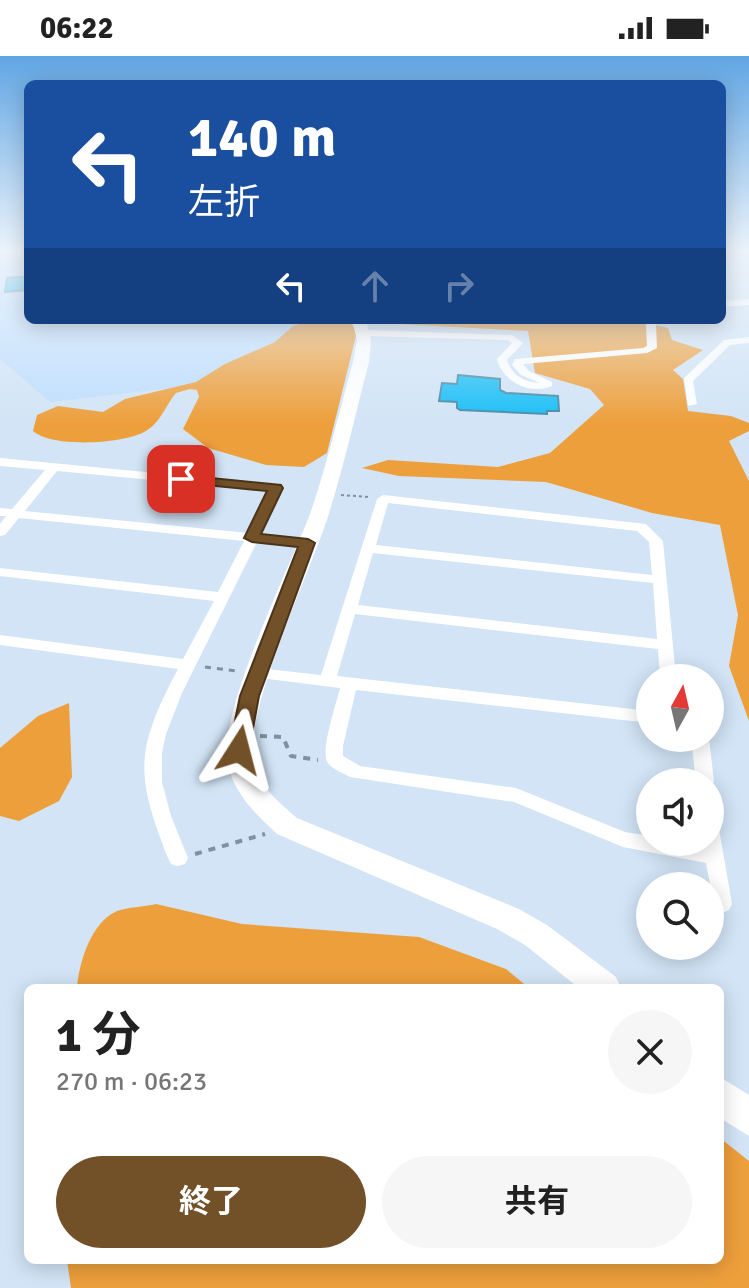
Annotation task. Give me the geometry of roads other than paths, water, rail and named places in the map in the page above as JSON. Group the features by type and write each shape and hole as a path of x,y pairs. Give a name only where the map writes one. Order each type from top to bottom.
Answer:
{"street":[{"path":"599,984 536,935 508,919 287,826 261,803 247,781 241,766 240,735 258,673 325,494 363,353 361,327 509,337 518,343 502,359 504,368 523,385 544,386 548,384 545,381 520,370 517,365 519,361 644,351 652,348 652,324"},
{"path":"692,404 688,380 727,342 749,340"},
{"path":"0,462 276,488 162,722 151,769 156,801 178,858"},
{"path":"0,532 54,467"},
{"path":"328,679 383,499 641,527 656,541 667,664"},
{"path":"0,512 308,543"},
{"path":"367,548 661,580"},
{"path":"0,572 223,597"},
{"path":"348,609 665,645"},
{"path":"0,640 189,665"},
{"path":"258,673 636,715"},
{"path":"350,682 334,746 334,759 356,772 516,795 623,839 636,841"},
{"path":"714,856 717,872"},
{"path":"724,1098 749,1118"}]}
